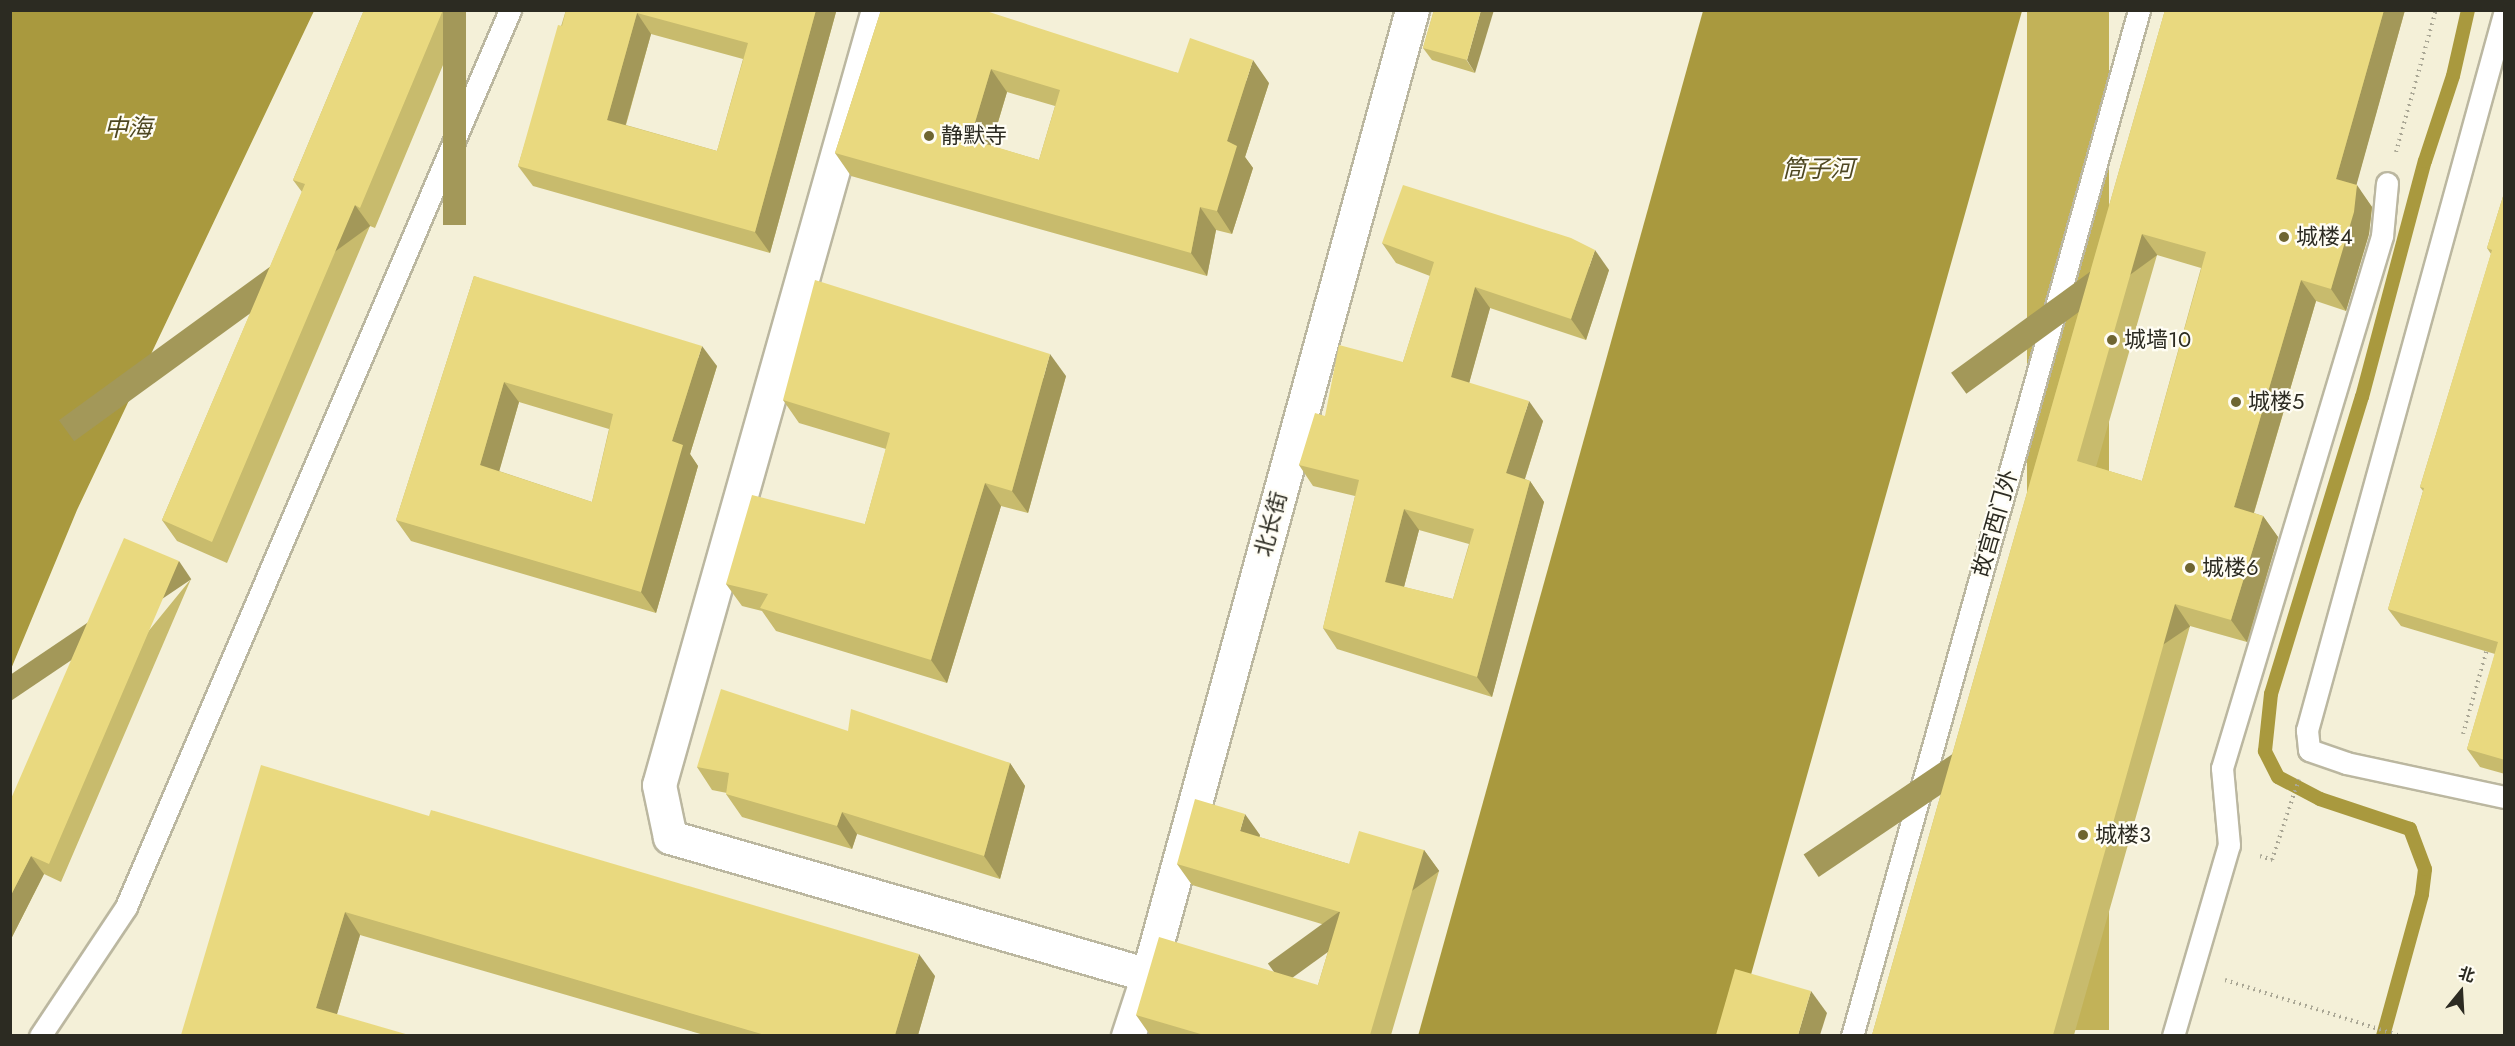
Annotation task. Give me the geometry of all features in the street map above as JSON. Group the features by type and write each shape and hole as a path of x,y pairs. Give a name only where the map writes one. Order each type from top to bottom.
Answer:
{"street":[{"path":"878,10 659,785 670,837 1148,975"},
{"name":"北长街","path":"1128,1035 1148,975 1412,10"}],"lane":[{"path":"40,1035 126,907 510,10"},
{"name":"故宫西门外","path":"1852,1035 2139,10"},
{"path":"2505,14 2310,710 2308,750 2346,764 2505,797"},
{"path":"2173,1035 2229,845 2222,768 2382,236 2387,183"}],"path":[{"path":"2387,183 2436,10"},
{"path":"2463,734 2488,645"},
{"path":"2278,841 2308,750"},
{"path":"2192,970 2401,1035"}],"shaded area":[{"path":"2027,11 2109,11 2109,1030 2027,1030"}],"water":[{"name":"中海","path":"11,10 314,11 77,510 11,669"},
{"name":"筒子河","path":"1703,11 2022,11 1734,1035 1418,1036"}],"building":[{"path":"364,10 443,10 360,208 355,205 212,542 162,520 305,184 293,180"},
{"path":"566,10 816,10 755,232 518,166 558,25 562,26","holes":["637,13 748,43 717,151 607,120"]},
{"name":"静默寺","path":"881,10 983,10 1178,73 1190,38 1253,60 1227,141 1237,146 1217,211 1200,207 1191,253 835,153","holes":["991,69 1060,90 1039,160 970,139"]},
{"path":"1434,10 1481,10 1467,60 1423,48"},
{"path":"2165,10 2384,10 2336,179 2357,185 2354,212 2331,289 2301,280 2234,507 2263,516 2231,620 2175,604 2053,1035 1872,1035","holes":["2142,234 2206,252 2142,481 2077,461"]},
{"path":"1403,185 1571,238 1595,250 1571,319 1475,287 1451,377 1529,401 1506,473 1530,481 1477,677 1323,628 1359,480 1299,465 1315,413 1325,416 1339,345 1403,362 1434,262 1382,243","holes":["1404,509 1474,529 1453,599 1385,582"]},
{"path":"2505,190 2505,760 2467,749 2498,642 2388,609 2424,488 2420,487 2492,250 2487,248"},
{"path":"474,276 702,346 672,441 683,445 641,592 396,520","holes":["504,382 613,414 592,502 480,465"]},
{"path":"815,280 1050,354 1012,491 985,483 931,660 760,608 768,594 726,584 752,495 865,524 890,433 783,400"},
{"path":"124,538 179,561 49,864 31,856 10,897 10,801"},
{"path":"721,689 848,731 851,709 1010,763 984,856 842,812 837,826 726,794 729,773 697,767"},
{"path":"261,765 429,816 431,810 919,954 895,1035 765,1035 345,912 316,1008 409,1035 181,1035"},
{"path":"1195,799 1245,814 1240,831 1349,864 1359,831 1424,850 1370,1035 1204,1035 1136,1015 1159,937 1318,985 1340,912 1177,864"},
{"path":"1735,969 1811,991 1798,1035 1716,1035"}],"waterway":[{"path":"2383,1036 2422,894 2425,869 2410,829 2320,799 2278,777 2265,751 2271,694 2362,397 2425,161 2453,76 2468,10"}],"place":[{"name":"静默寺","path":"929,136"},
{"name":"城楼4","path":"2284,237"},
{"name":"城墙10","path":"2112,340"},
{"name":"城楼5","path":"2236,402"},
{"name":"城楼6","path":"2190,568"},
{"name":"城楼3","path":"2083,835"}]}
